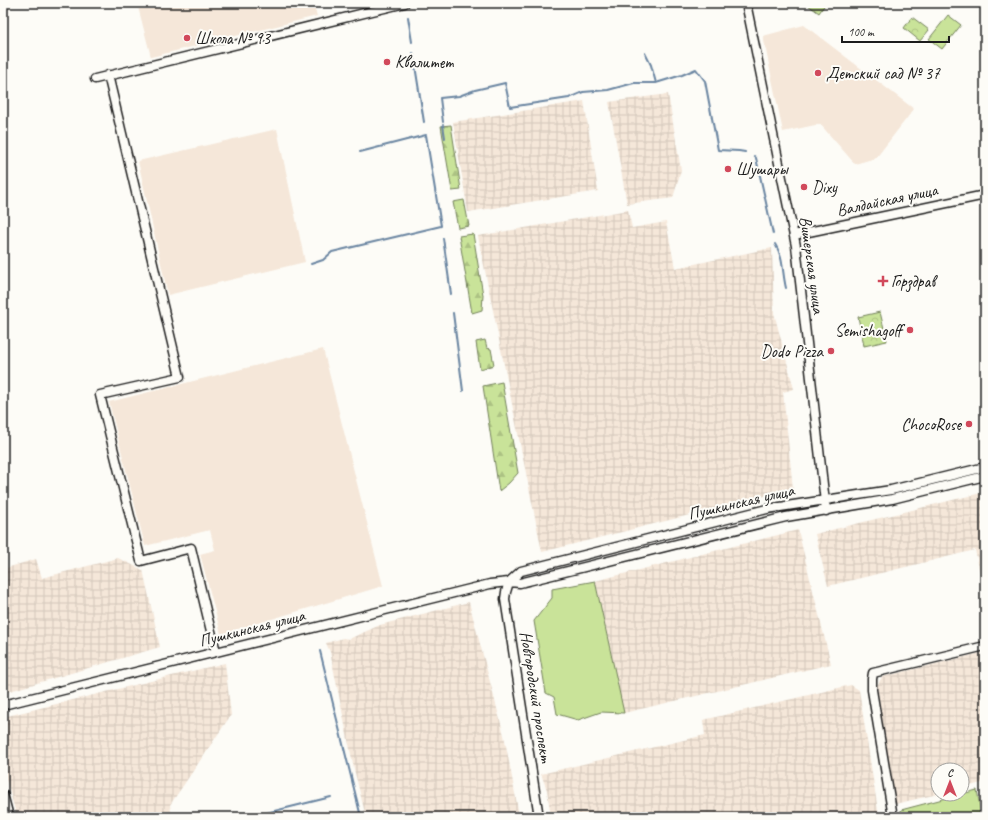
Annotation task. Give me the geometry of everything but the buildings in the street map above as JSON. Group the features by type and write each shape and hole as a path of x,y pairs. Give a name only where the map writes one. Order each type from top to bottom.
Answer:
{"street":[{"path":"95,79 405,3"},
{"name":"Вишерская улица","path":"746,3 794,235 826,511"},
{"path":"108,75 180,377 100,395 141,561 191,548 216,652"},
{"name":"Валдайская улица","path":"794,235 985,195"},
{"name":"Пушкинская улица","path":"509,582 521,571 767,510 891,490 985,467"},
{"name":"Пушкинская улица","path":"3,705 490,584 509,582 520,584 786,516 826,511 892,499 985,476"},
{"name":"Новгородский проспект","path":"509,582 505,599 539,817"},
{"path":"893,817 872,690 873,673 985,646"},
{"path":"3,794 9,817"}],"shaded area":[{"name":"Школа № 93","path":"137,3 313,3 317,16 151,57"},
{"name":"Детский сад № 37","path":"804,25 914,109 876,158 855,164 820,124 783,132 763,36"},
{"path":"668,94 681,170 673,198 627,204 609,102"},
{"path":"584,101 598,191 468,212 453,122"},
{"path":"277,129 305,262 168,295 138,161"},
{"path":"628,210 632,228 666,222 675,268 772,248 774,313 794,389 783,392 793,489 542,552 478,236"},
{"path":"323,349 383,586 221,634 200,554 215,550 210,530 145,546 109,402"},
{"path":"985,492 985,594 975,550 828,586 815,534"},
{"path":"798,530 831,664 624,713 595,581"},
{"path":"118,558 143,570 160,647 3,693 3,569 36,559 42,578"},
{"path":"469,602 504,735 519,815 510,817 366,817 354,769 330,652 326,643 343,638 349,639 380,625"},
{"path":"985,652 985,782 970,786 970,762 930,762 930,796 895,804 877,686 882,677"},
{"path":"225,663 231,715 170,805 172,817 17,817 3,768 3,717"},
{"path":"851,685 859,690 879,817 551,817 547,790 541,774 705,735 703,720"}],"green space":[{"path":"810,3 826,3 819,13 808,5"},
{"path":"948,15 961,25 942,49 929,39"},
{"path":"912,17 929,30 920,41 904,28"},
{"path":"451,125 461,190 452,191 441,126"},
{"path":"464,200 469,226 458,228 453,202"},
{"path":"473,234 483,295 482,310 472,313 459,236"},
{"path":"880,312 887,341 864,346 858,317"},
{"path":"485,340 487,348 491,349 494,365 480,369 476,342"},
{"path":"502,382 518,473 499,491 483,386"},
{"path":"595,581 624,713 601,712 578,720 557,714 554,697 546,693 534,621 552,598 552,589"},
{"path":"977,790 982,817 902,817 901,810 931,802 970,802 970,792"}],"waterway":[{"path":"408,17 412,42"},
{"path":"413,53 424,122"},
{"path":"645,53 651,65 656,83"},
{"path":"443,122 440,98 459,96 475,90 505,83 510,107 569,98 583,92 608,90 634,83 656,83 696,69 705,81 718,150 745,152"},
{"path":"443,125 445,138"},
{"path":"311,264 323,260 332,252 441,226 426,135 360,152"},
{"path":"754,156 756,158 773,234"},
{"path":"443,238 451,294"},
{"path":"775,244 780,255 786,288"},
{"path":"453,313 463,391"},
{"path":"320,651 361,817"},
{"path":"250,817 331,797"}],"place":[{"name":"Школа № 93","path":"187,38"},
{"name":"Квалитет","path":"387,62"},
{"name":"Детский сад № 37","path":"818,73"},
{"name":"Шушары","path":"728,169"},
{"name":"Dixy","path":"804,187"},
{"name":"Горздрав","path":"883,281"},
{"name":"Semishagoff","path":"910,330"},
{"name":"Dodo Pizza","path":"831,351"},
{"name":"ChocoRose","path":"969,424"}]}
